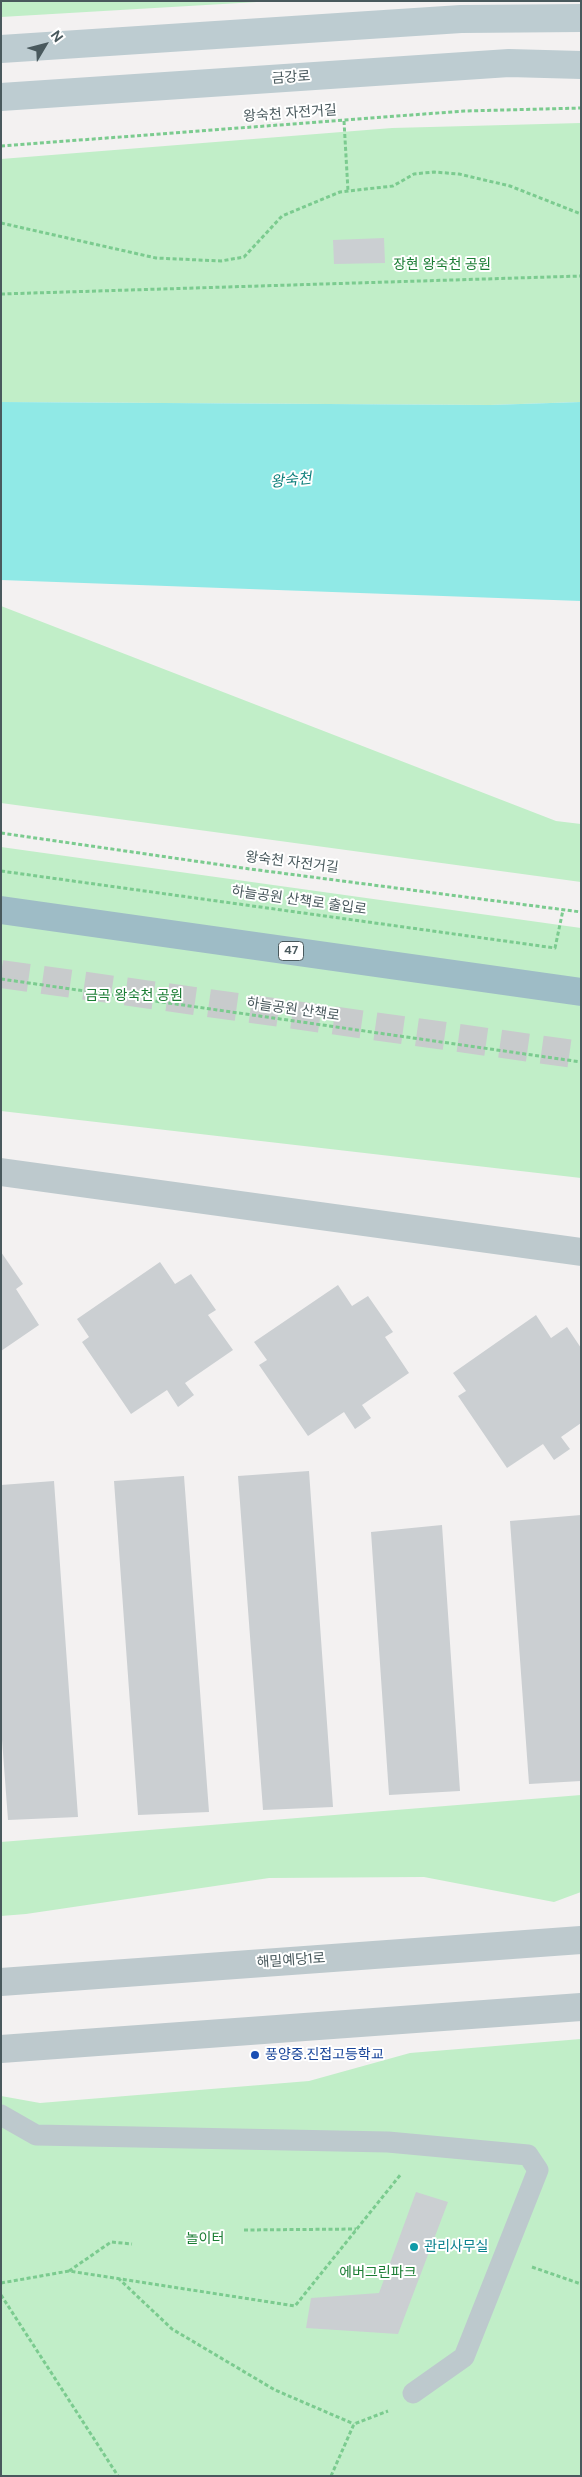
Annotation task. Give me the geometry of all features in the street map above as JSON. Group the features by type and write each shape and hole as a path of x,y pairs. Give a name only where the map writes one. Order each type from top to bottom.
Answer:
{"highway":[{"name":"47","path":"1,910 581,992"}],"main road":[{"path":"1,49 461,19 581,18"},
{"name":"금강로","path":"1,97 509,63 581,65"}],"street":[{"path":"1,1172 581,1252"},
{"name":"해밀예당1로","path":"1,1982 581,1940"},
{"path":"1,2049 581,2007"}],"lane":[{"path":"1,2115 36,2135 388,2142 528,2155 538,2170 464,2357 413,2393"}],"path":[{"name":"왕숙천 자전거길","path":"1,146 464,111 581,108"},
{"path":"344,121 348,191"},
{"path":"1,224 156,258 221,261 244,257 282,216 348,191 392,186 414,174 434,172 459,174 510,186 581,214"},
{"path":"1,294 581,276"},
{"name":"왕숙천 자전거길","path":"1,833 250,869 581,912"},
{"name":"하늘공원 산책로 출입로","path":"1,871 555,948 563,910"},
{"name":"하늘공원 산책로","path":"1,979 581,1062"},
{"path":"1,2283 69,2271 295,2306 424,2145"},
{"path":"244,2230 357,2229"},
{"path":"69,2271 111,2242 132,2244"},
{"path":"503,2256 581,2284"},
{"path":"117,2278 172,2329 275,2390 354,2424"},
{"path":"1,2295 118,2476"},
{"path":"331,2476 354,2424 387,2411 413,2393"}],"green space":[{"path":"1,1 274,1 1,17"},
{"name":"장현 왕숙천 공원","path":"581,123 581,402 490,405 1,402 1,159 392,128"},
{"path":"1,606 556,821 581,824 581,882 1,803"},
{"name":"금곡 왕숙천 공원","path":"1,847 581,928 581,1178 1,1111"},
{"path":"581,1795 581,1892 554,1902 424,1877 269,1878 26,1914 1,1916 1,1842"},
{"name":"에버그린파크","path":"581,2039 581,2476 1,2476 1,2096 40,2103 309,2081 410,2053"}],"water":[{"name":"왕숙천","path":"1,402 490,405 581,402 581,601 1,580"}],"building":[{"path":"384,238 385,263 334,264 333,240"},
{"path":"1,1252 23,1284 16,1289 39,1325 1,1351"},
{"path":"160,1262 175,1284 191,1274 216,1310 208,1315 233,1350 185,1383 194,1395 178,1407 167,1390 131,1414 82,1342 89,1337 77,1319"},
{"path":"338,1285 352,1306 368,1296 393,1332 385,1337 409,1373 362,1405 371,1418 355,1429 344,1412 308,1436 259,1365 267,1360 254,1342"},
{"path":"536,1315 551,1338 567,1327 581,1348 581,1423 561,1437 570,1449 554,1460 543,1444 507,1468 458,1396 466,1391 453,1373"},
{"path":"309,1471 333,1807 263,1810 238,1476"},
{"path":"184,1476 209,1812 138,1815 114,1481"},
{"path":"54,1481 78,1817 8,1820 1,1726 1,1485"},
{"path":"581,1515 581,1781 529,1784 510,1521"},
{"path":"442,1525 460,1791 389,1795 371,1532"},
{"name":"관리사무실","path":"416,2192 448,2202 398,2334 306,2328 311,2298 379,2293"}],"tunnel":[{"path":"1,974 581,1055"}],"place":[{"name":"풍양중.진접고등학교","path":"255,2055"},
{"name":"관리사무실","path":"414,2247"}],"park label":[{"name":"놀이터","path":"205,2239"}]}
